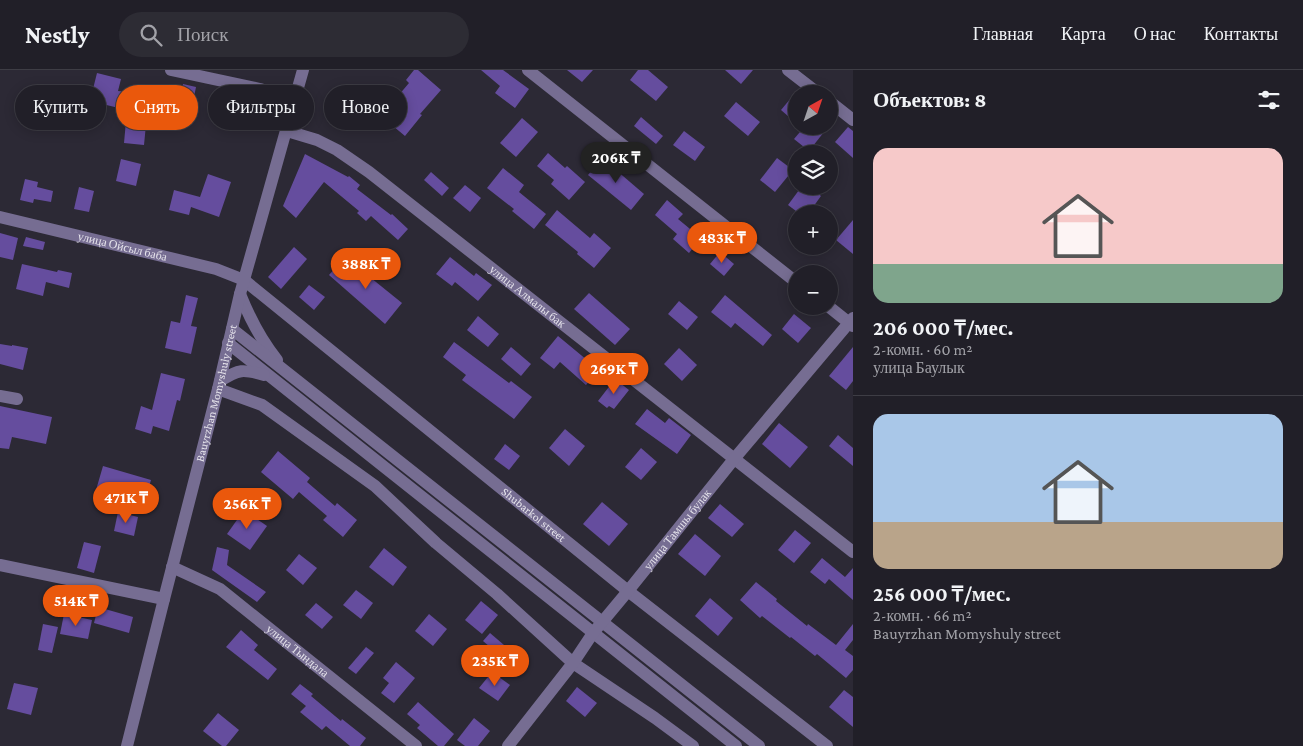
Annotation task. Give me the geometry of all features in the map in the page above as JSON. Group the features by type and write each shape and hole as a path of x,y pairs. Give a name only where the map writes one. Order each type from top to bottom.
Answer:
{"street":[{"path":"171,70 238,85"},
{"name":"Bauyrzhan Momyshuly street","path":"299,85 303,70"},
{"path":"528,70 788,276"},
{"path":"788,70 807,85"},
{"path":"838,108 853,120"},
{"name":"Bauyrzhan Momyshuly street","path":"132,744 164,599 219,385 240,294 287,131"},
{"name":"улица Алмалы бак","path":"287,131 317,140 337,150 369,172 853,552"},
{"name":"улица Ойсыл баба","path":"0,217 216,268 244,280"},
{"name":"Shubarkol street","path":"244,280 628,591 827,746"},
{"path":"240,294 249,318 271,352 290,375"},
{"path":"838,313 852,322"},
{"name":"улица Тамшы булак","path":"508,746 574,663 593,633 734,459 852,322"},
{"path":"232,329 759,746"},
{"path":"228,343 736,746"},
{"path":"272,377 250,371 240,371 230,375 219,385 262,405 375,486 436,543 497,594 574,663 693,746"},
{"path":"0,396 17,400"},
{"path":"0,565 164,599"},
{"name":"улица Тындала","path":"172,567 220,589 416,746"}],"building":[{"path":"414,70 418,70 441,90 420,114 422,115 405,136 398,130 407,130 407,85 409,83 406,80"},
{"path":"481,70 503,70 529,89 515,108 495,93 500,86"},
{"path":"567,70 593,70 582,82"},
{"path":"638,70 648,70 668,87 656,101 630,80"},
{"path":"725,70 753,70 741,84"},
{"path":"97,73 121,79 120,85 116,85 116,107 106,105 106,85 94,85"},
{"path":"736,102 760,122 748,136 724,116"},
{"path":"788,102 788,116 781,110"},
{"path":"641,117 663,136 656,144 634,126"},
{"path":"522,118 538,132 516,157 500,143"},
{"path":"848,127 853,131 853,158 835,142"},
{"path":"125,130 145,130 144,145 124,143"},
{"path":"684,131 705,147 695,161 673,145"},
{"path":"797,135 822,135 814,145 802,145 794,139"},
{"path":"548,153 585,182 569,200 551,184 554,180 537,166"},
{"path":"305,154 349,176 360,185 357,189 392,214 408,229 398,240 371,216 366,221 357,213 359,211 324,182 296,218 283,206"},
{"path":"602,158 644,194 631,210 588,175"},
{"path":"777,158 788,166 788,176 775,192 760,180"},
{"path":"121,159 141,164 136,186 116,181"},
{"path":"503,168 524,185 519,192 546,214 534,229 512,211 514,209 487,188"},
{"path":"431,172 449,188 442,196 424,180"},
{"path":"208,174 231,182 219,217 191,207 189,215 169,210 174,190 200,197"},
{"path":"25,179 38,182 37,187 53,191 51,202 34,199 33,203 20,200"},
{"path":"465,185 481,198 470,212 453,198"},
{"path":"79,187 94,191 89,212 74,209"},
{"path":"795,195 821,196 814,205 788,205"},
{"path":"667,200 683,214 678,219 701,238 689,253 673,239 677,234 655,215"},
{"path":"557,210 590,238 594,233 611,248 594,268 545,225"},
{"path":"853,220 853,254 838,242 838,238"},
{"path":"0,233 18,238 13,260 0,257"},
{"path":"26,237 45,242 43,250 23,246"},
{"path":"294,247 307,259 281,289 268,277"},
{"path":"720,252 734,264 724,276 710,264"},
{"path":"345,257 402,303 385,324 329,275"},
{"path":"450,257 474,276 476,273 492,285 478,301 455,282 452,286 436,274"},
{"path":"22,264 57,272 58,270 72,273 69,288 46,282 43,296 16,289"},
{"path":"309,285 325,297 314,310 299,297"},
{"path":"589,293 630,329 615,345 574,309"},
{"path":"186,295 198,298 191,326 197,327 191,354 165,348 171,321 180,323"},
{"path":"725,295 772,335 763,346 735,323 731,328 711,312"},
{"path":"679,301 698,317 687,330 668,314"},
{"path":"793,315 811,328 798,343 782,329"},
{"path":"478,316 499,334 488,347 467,330"},
{"path":"558,336 599,370 586,385 560,362 554,369 540,358"},
{"path":"454,342 509,383 511,381 532,397 514,419 462,380 466,375 443,357"},
{"path":"0,344 28,348 23,370 0,364"},
{"path":"511,347 531,364 521,376 501,359"},
{"path":"853,347 853,381 846,390 829,376"},
{"path":"679,348 697,365 682,381 664,364"},
{"path":"161,373 185,379 180,401 177,400 169,431 153,426 151,434 135,429 141,406 152,410"},
{"path":"615,379 629,390 614,409 609,406 607,408 598,401"},
{"path":"0,406 52,417 46,444 12,437 9,449 0,448"},
{"path":"647,409 665,423 669,418 691,435 677,454 635,424"},
{"path":"779,423 808,447 790,468 762,444"},
{"path":"565,429 585,446 569,466 549,448"},
{"path":"838,435 853,448 853,466 829,446"},
{"path":"505,444 520,456 509,470 494,459"},
{"path":"641,448 657,462 641,480 625,467"},
{"path":"278,451 310,478 307,482 335,506 337,503 357,520 343,537 323,520 327,516 299,492 293,499 261,472"},
{"path":"103,466 151,480 145,501 96,490"},
{"path":"602,502 628,524 609,546 583,524"},
{"path":"720,504 744,524 732,537 708,518"},
{"path":"244,510 267,526 250,550 227,534"},
{"path":"118,512 138,517 134,536 114,531"},
{"path":"795,530 811,543 794,563 778,550"},
{"path":"695,534 721,556 705,576 678,554"},
{"path":"84,542 101,546 94,573 77,568"},
{"path":"217,547 229,550 227,565 266,592 257,602 212,570"},
{"path":"384,548 407,567 393,586 369,567"},
{"path":"299,554 317,568 303,585 286,570"},
{"path":"822,558 845,577 853,568 853,600 829,579 825,584 810,572"},
{"path":"756,582 807,626 808,624 836,645 853,624 853,640 845,650 853,656 853,670 846,678 817,654 815,656 762,616 760,618 740,600"},
{"path":"356,590 373,603 361,619 343,605"},
{"path":"710,598 733,618 718,636 695,616"},
{"path":"481,601 498,615 482,634 465,620"},
{"path":"316,603 333,617 322,629 305,615"},
{"path":"98,607 133,617 129,633 94,623"},
{"path":"64,614 92,620 88,639 60,634"},
{"path":"429,614 447,629 433,646 415,631"},
{"path":"43,624 58,627 52,653 38,650"},
{"path":"241,630 258,645 254,650 277,669 268,680 226,647"},
{"path":"490,633 504,645 497,653 483,641"},
{"path":"366,647 374,653 356,674 348,668"},
{"path":"396,662 415,678 394,703 381,693 389,683 383,678"},
{"path":"492,672 510,685 498,701 479,688"},
{"path":"14,683 38,688 31,715 7,709"},
{"path":"300,684 313,694 311,696 341,721 342,719 366,738 360,746 350,746 326,726 322,730 300,712 306,706 291,694"},
{"path":"577,687 597,703 585,717 566,701"},
{"path":"844,690 853,697 853,727 829,707"},
{"path":"418,702 454,734 444,746 438,746 417,728 420,725 407,714"},
{"path":"218,713 239,730 226,746 222,746 203,731"},
{"path":"474,718 490,731 478,746 465,746 457,740"}]}
